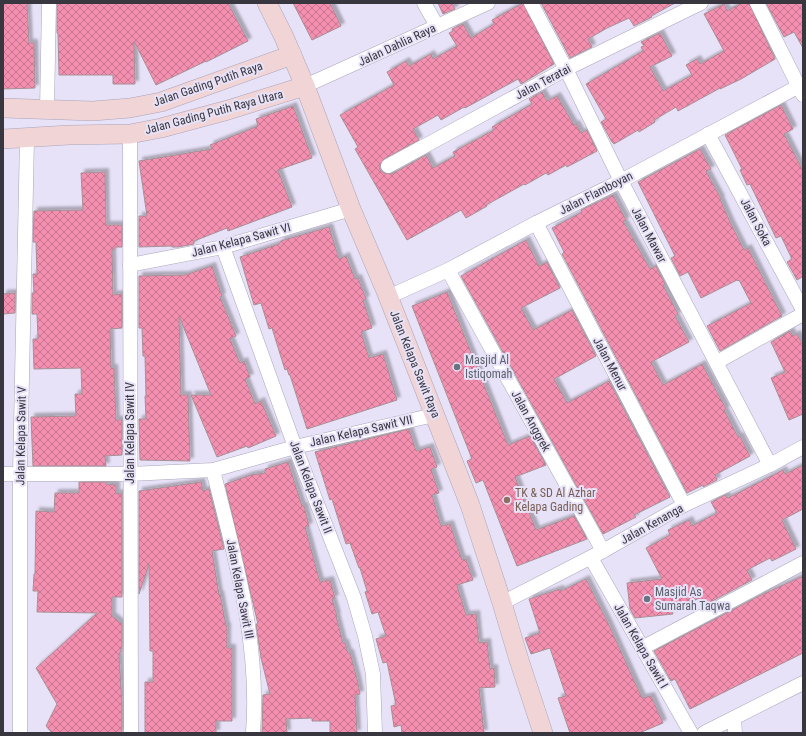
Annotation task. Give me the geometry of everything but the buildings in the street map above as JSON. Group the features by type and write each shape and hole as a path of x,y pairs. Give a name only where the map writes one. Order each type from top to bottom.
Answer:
{"street":[{"path":"47,109 49,3"},
{"name":"Jalan Kelapa Sawit Raya","path":"267,3 305,86 351,209 388,297 470,505 502,603 518,660 543,733"},
{"path":"424,3 436,26"},
{"name":"Jalan Dahlia Raya","path":"305,86 488,3"},
{"name":"Jalan Mawar","path":"531,3 566,68 621,181 770,465"},
{"name":"Jalan Teratai","path":"388,166 566,68 701,3"},
{"path":"757,3 802,89"},
{"name":"Jalan Gading Putih Raya","path":"3,108 93,112 130,108 161,102 292,55"},
{"name":"Jalan Gading Putih Raya Utara","path":"3,140 69,135 130,134 161,128 228,110 305,86"},
{"name":"Jalan Flamboyan","path":"388,297 448,270 536,223 621,181 708,134 802,89"},
{"name":"Jalan Kelapa Sawit IV","path":"130,134 131,733"},
{"name":"Jalan Soka","path":"708,134 803,310"},
{"name":"Jalan Kelapa Sawit V","path":"20,733 20,473 27,139"},
{"name":"Jalan Kelapa Sawit VI","path":"130,265 223,247 351,209"},
{"name":"Jalan Menur","path":"536,223 684,506"},
{"name":"Jalan Kelapa Sawit II","path":"223,247 295,447 354,598 365,636 373,674 375,733"},
{"name":"Jalan Anggrek","path":"448,270 603,551"},
{"path":"717,362 803,314"},
{"name":"Jalan Kelapa Sawit VII","path":"3,474 130,474 213,470 295,447 434,415"},
{"name":"Jalan Kenanga","path":"502,603 591,558 684,506 770,465 803,447"},
{"name":"Jalan Kelapa Sawit III","path":"213,470 245,599 250,632 255,687 253,733"},
{"name":"Jalan Kelapa Sawit I","path":"591,558 691,733"},
{"path":"642,648 803,563"},
{"path":"704,733 803,683"},
{"path":"734,718 734,733"}],"place":[{"name":"Masjid Al Istiqomah","path":"457,367"},
{"name":"TK & SD Al Azhar Kelapa Gading","path":"507,500"},
{"name":"Masjid As Sumarah Taqwa","path":"647,599"}]}
